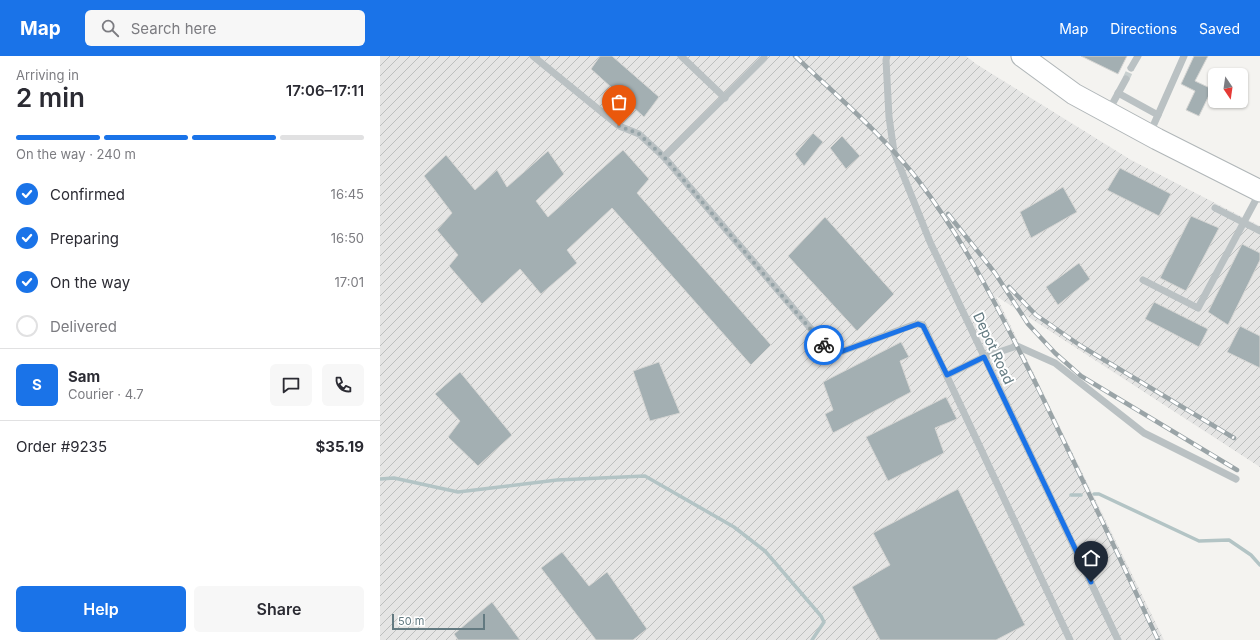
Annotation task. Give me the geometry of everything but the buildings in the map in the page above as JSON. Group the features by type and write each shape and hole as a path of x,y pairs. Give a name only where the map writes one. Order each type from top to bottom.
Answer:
{"main road":[{"path":"1022,56 1074,94 1149,135 1260,191"}],"street":[{"path":"533,56 619,126 639,134 664,157 829,350 835,353 843,351 918,324 923,326 1070,640"},
{"path":"681,56 725,98"},
{"path":"664,157 725,98 764,58 764,56"},
{"name":"Depot Road","path":"887,56 889,117 894,152 930,242 1118,640"},
{"path":"1131,68 1138,56"},
{"path":"1149,135 1184,56"},
{"path":"1108,112 1126,79"},
{"path":"1118,93 1158,115"},
{"path":"1143,280 1198,308 1260,191"},
{"path":"1215,208 1260,231"},
{"path":"947,375 984,357 1017,346 1055,362 1144,433 1236,479"}],"shaded area":[{"path":"380,56 966,56 976,64 1131,160 1260,226 1260,467 996,296 1164,640 380,640"}],"waterway":[{"path":"380,479 394,478 458,492 557,480 645,476 734,527 765,551 821,616 824,622 812,640"},
{"path":"1094,494 1099,494 1199,541 1229,540 1251,555 1260,565"},
{"path":"1071,495 1081,495"}],"tunnel":[{"path":"1126,79 1131,68"}],"railway":[{"path":"795,56 890,147 918,180 952,229 983,281 1025,361 1158,640"},
{"path":"948,214 995,273 1028,324 1055,353 1081,376 1237,470"},
{"path":"1009,287 1036,315 1081,346 1234,438"}],"way so far":[{"path":"619,126 639,134 664,157 824,345"}],"route":[{"path":"824,345 835,353 918,324 923,326 947,375 984,357 1091,582"}]}
